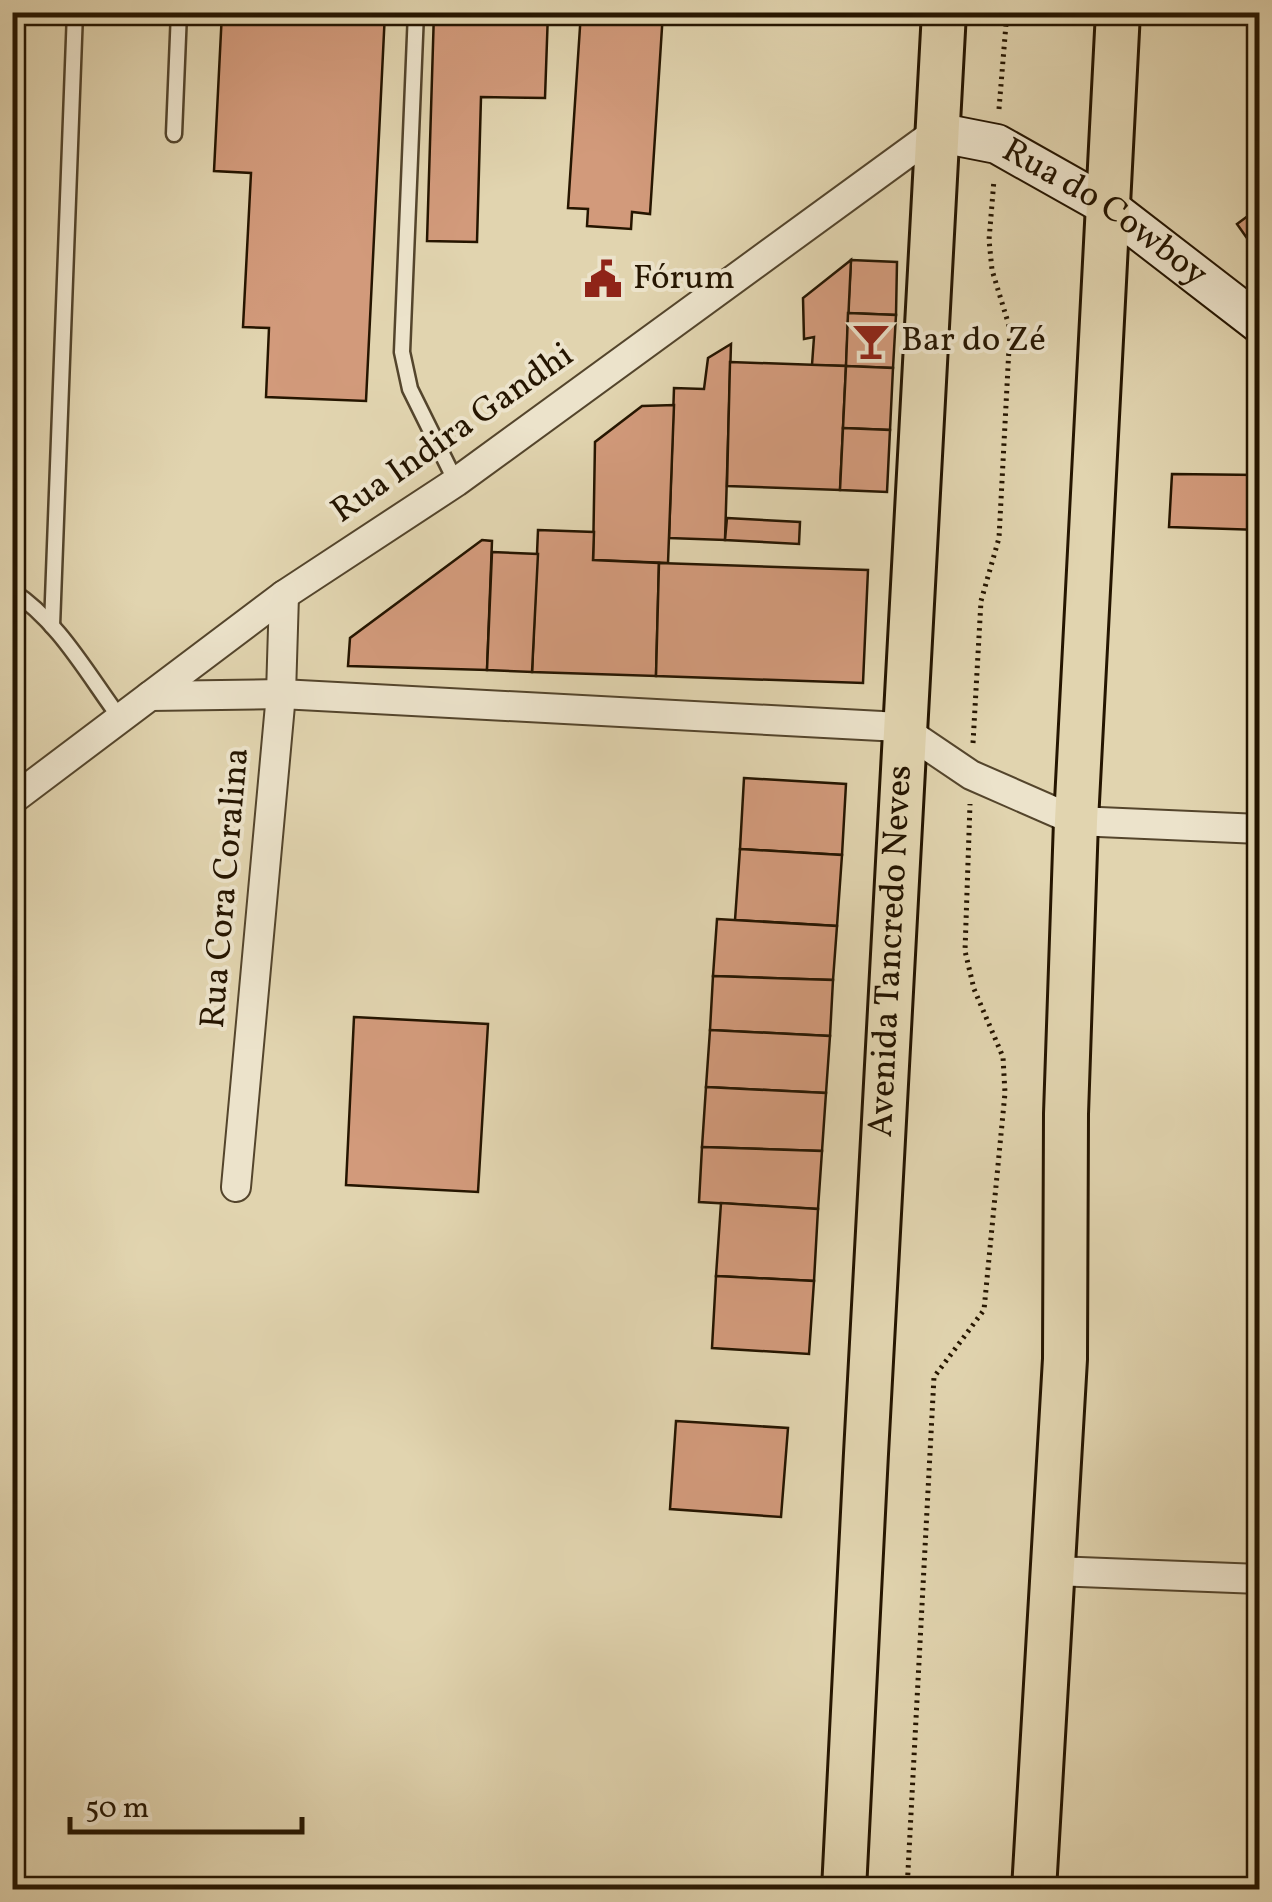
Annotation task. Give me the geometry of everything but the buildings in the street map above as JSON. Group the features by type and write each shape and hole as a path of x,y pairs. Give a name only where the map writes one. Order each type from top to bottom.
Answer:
{"main road":[{"name":"Avenida Tancredo Neves","path":"844,1890 888,1054 900,726 944,12"},
{"path":"1034,1890 1065,1359 1066,1114 1076,821 1118,12"}],"street":[{"name":"Rua Indira Gandhi","path":"12,800 284,595 456,482 936,132"},
{"name":"Rua do Cowboy","path":"936,132 997,144 1107,206 1260,324"},
{"name":"Rua Cora Coralina","path":"236,1187 281,694 284,595"},
{"path":"150,696 281,694 900,726 971,775 1076,821 1260,828"},
{"path":"1054,1571 1260,1580"}],"lane":[{"path":"52,626 75,12"},
{"path":"174,134 179,12"},
{"path":"416,12 402,352 410,389 456,482"},
{"path":"12,591 32,603 52,626 120,718"}],"path":[{"path":"907,1890 934,1376 984,1310 1004,1093 1003,1057 974,989 965,951 981,601 999,538 1010,330 992,270 988,240 1007,12"}],"place":[{"name":"Fórum","path":"603,279"},
{"name":"Bar do Zé","path":"871,341"}]}
